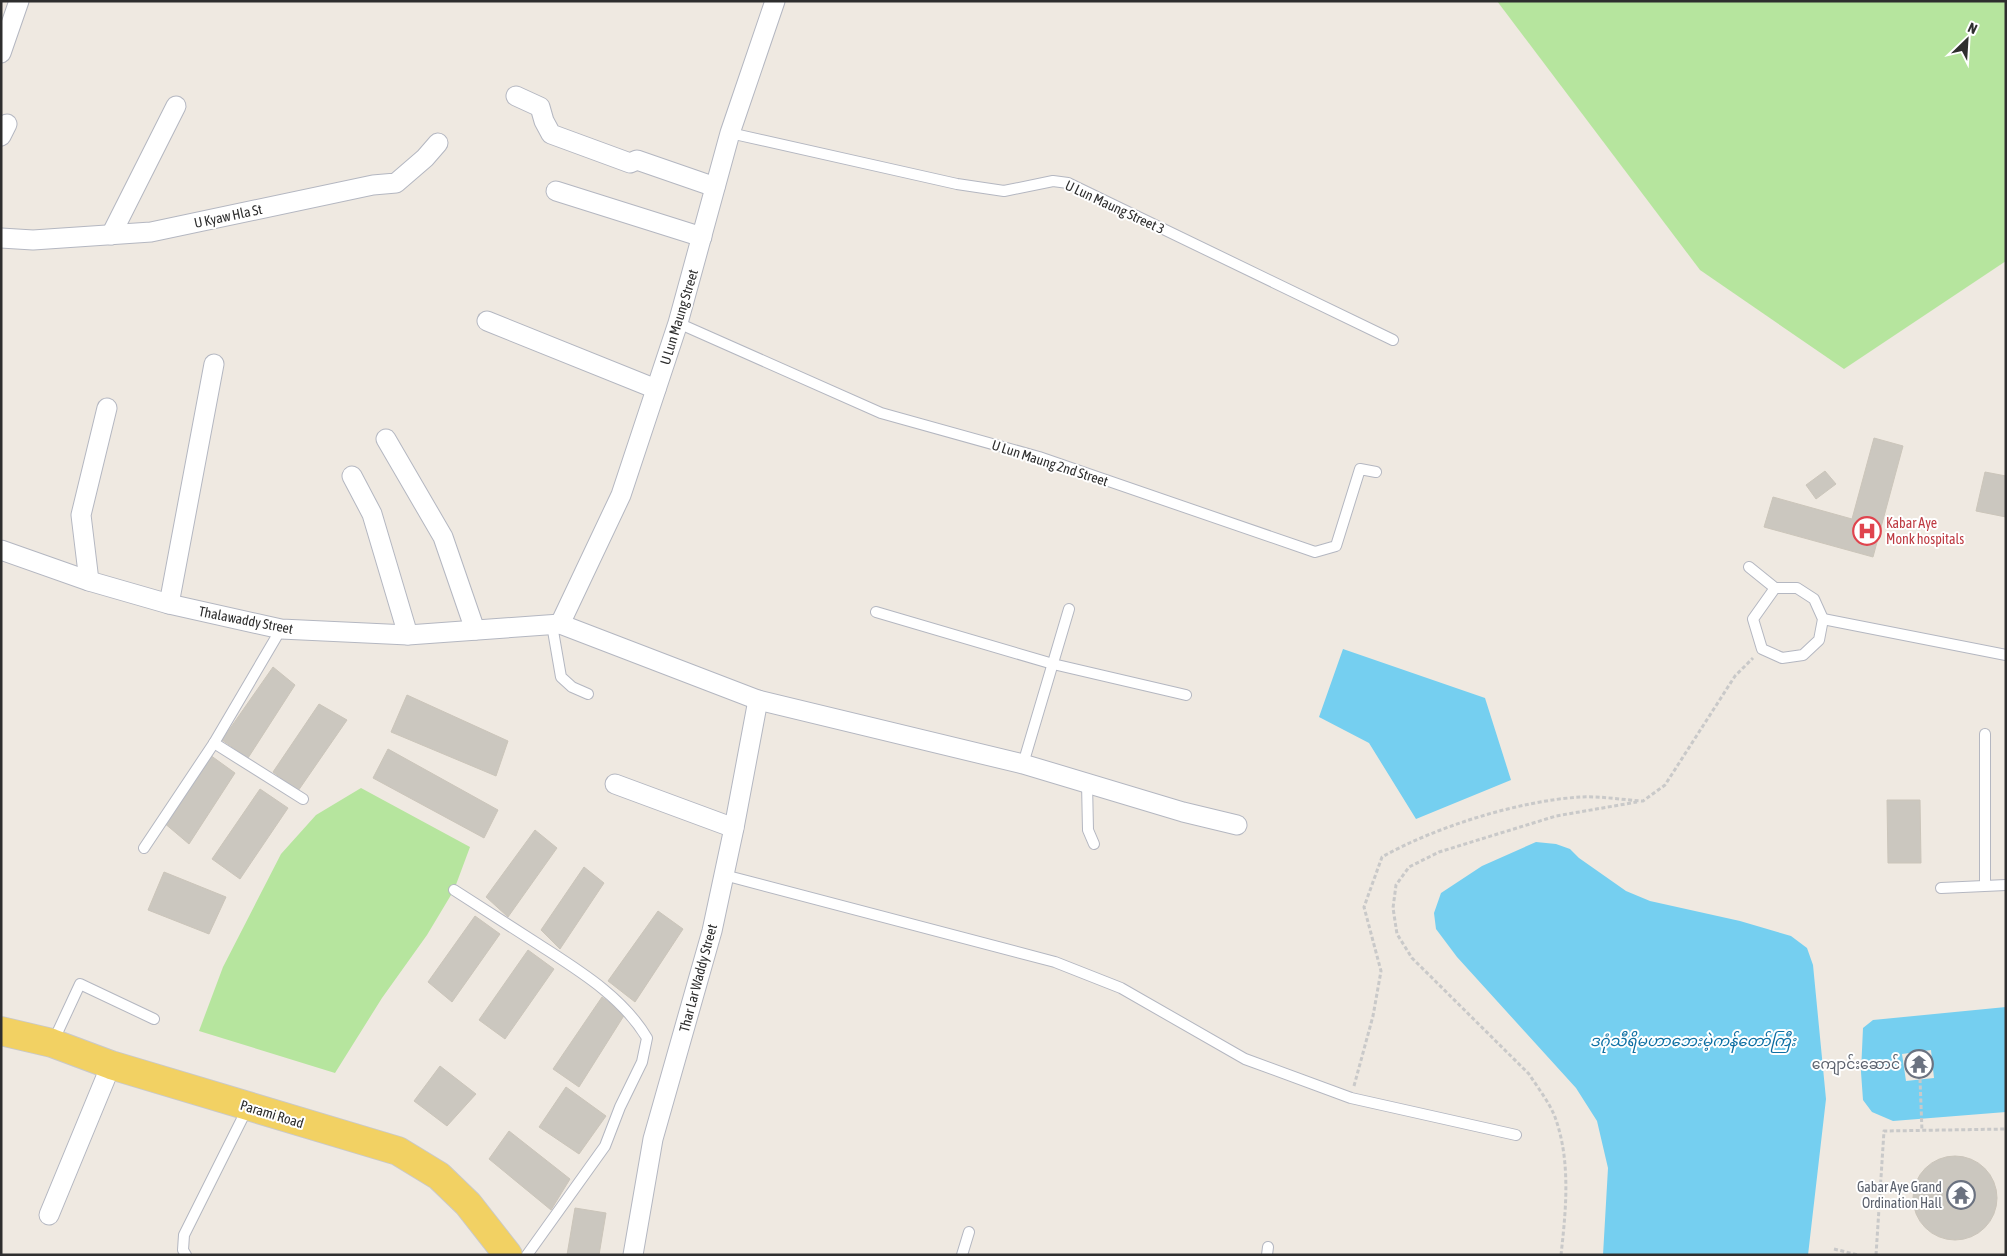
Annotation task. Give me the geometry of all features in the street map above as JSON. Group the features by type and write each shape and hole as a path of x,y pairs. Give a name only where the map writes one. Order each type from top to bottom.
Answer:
{"main road":[{"name":"Parami Road","path":"1,1031 52,1043 112,1065 398,1152 439,1176 468,1204 508,1255"}],"street":[{"path":"1,53 19,1"},
{"name":"U Lun Maung Street","path":"556,625 621,495 678,323 730,134 775,1"},
{"path":"516,96 540,107 544,121 551,134 630,163 637,160 715,187"},
{"path":"111,235 176,106"},
{"name":"U Kyaw Hla St","path":"1,238 33,240 151,232 373,185 396,183 425,158 438,143"},
{"path":"556,191 702,237"},
{"path":"487,321 656,389"},
{"path":"169,604 214,364"},
{"path":"89,581 81,515 107,408"},
{"path":"386,439 443,537 475,630"},
{"path":"352,476 372,514 408,635"},
{"name":"Thalawaddy Street","path":"1,550 89,581 169,604 281,629 408,635 556,625"},
{"path":"556,625 758,700 1023,764 1183,812 1237,825"},
{"name":"Thar Lar Waddy Street","path":"633,1255 653,1139 712,932 758,700"},
{"path":"615,784 734,828"},
{"path":"49,1215 112,1065"}],"lane":[{"name":"U Lun Maung Street 3","path":"730,134 967,186 1004,191 1053,181 1068,183 1393,340"},
{"name":"U Lun Maung 2nd Street","path":"678,323 881,413 1039,457 1315,552 1336,546 1360,469 1376,472"},
{"path":"1749,567 1776,588 1796,588 1814,599 1822,619 1818,640 1803,655 1782,658 1762,649 1753,619 1776,588"},
{"path":"1023,764 1069,609"},
{"path":"876,612 1053,664 1186,695"},
{"path":"1822,619 2006,655"},
{"path":"556,625 561,677 572,687 588,694"},
{"path":"144,848 214,743 281,629"},
{"path":"1985,734 1985,885"},
{"path":"214,743 303,800"},
{"path":"1087,783 1088,830 1094,844"},
{"path":"724,875 1055,962 1121,988 1245,1059 1351,1098 1516,1135"},
{"path":"1941,888 2006,885"},
{"path":"454,890 571,966 608,993 628,1011 647,1038 642,1062 620,1107 605,1146 528,1255"},
{"path":"52,1043 80,984 154,1019"},
{"path":"186,1255 183,1250 184,1235 249,1106"},
{"path":"962,1255 969,1232"}],"path":[{"path":"1561,1255 1566,1176 1562,1146 1554,1116 1529,1074 1412,958 1397,934 1393,908 1396,886 1409,867 1439,852 1556,816 1643,801 1664,785 1735,676 1762,649"},
{"path":"1351,1098 1373,1016 1380,971 1364,907 1382,857 1409,842 1449,828 1482,817 1547,800 1584,796 1643,801"},
{"path":"1920,1079 1922,1130"},
{"path":"1876,1255 1884,1131 2006,1129"},
{"path":"1834,1249 1858,1255"}],"green space":[{"path":"1497,1 2006,1 2006,261 1844,369 1700,270"},
{"path":"361,788 470,847 454,890 427,935 382,998 335,1073 199,1031 223,967 281,854 316,815"}],"water":[{"path":"1343,649 1485,698 1511,780 1416,819 1369,743 1319,717"},
{"name":"ဒဂုံသီရိမဟာဘေးမဲ့ကန်တော်ကြီး","path":"1536,842 1556,844 1570,849 1579,858 1626,891 1650,901 1740,921 1791,936 1807,948 1813,965 1826,1099 1808,1255 1603,1255 1608,1168 1597,1121 1576,1088 1457,957 1436,929 1434,913 1441,893 1482,866"},
{"path":"2006,1007 2006,1112 1893,1121 1872,1112 1863,1100 1861,1072 1863,1028 1873,1020","holes":["1931,1050 1934,1078 1906,1081 1902,1054"]}],"building":[{"path":"1874,438 1903,446 1873,557 1764,527 1773,497 1852,519"},
{"path":"1825,471 1836,484 1816,499 1806,485"},
{"path":"1985,472 2006,476 2006,517 1976,511"},
{"path":"273,667 295,685 248,758 222,740"},
{"path":"407,695 508,741 496,776 391,732"},
{"path":"319,704 347,720 298,791 273,772"},
{"path":"388,749 498,810 484,838 373,778"},
{"path":"210,755 235,773 189,844 163,822"},
{"path":"260,789 288,808 240,879 212,859"},
{"path":"1887,800 1920,800 1921,863 1888,863"},
{"path":"535,830 557,848 508,917 486,897"},
{"path":"584,867 604,883 560,949 541,930"},
{"path":"164,872 226,897 209,934 148,910"},
{"path":"658,911 683,929 635,1002 608,981"},
{"path":"475,916 500,934 452,1002 428,982"},
{"path":"528,950 554,969 505,1039 479,1020"},
{"path":"602,997 625,1014 579,1087 553,1069"},
{"path":"440,1066 476,1094 447,1126 414,1101"},
{"path":"566,1087 606,1116 579,1154 539,1127"},
{"path":"509,1131 570,1179 551,1210 489,1159"},
{"path":"1955,1156 1971,1159 1985,1168 1994,1182 1997,1198 1994,1214 1985,1228 1971,1237 1955,1240 1939,1237 1925,1228 1916,1214 1913,1198 1916,1182 1925,1168 1939,1159"},
{"path":"575,1208 606,1213 599,1255 567,1255"}],"place":[{"name":"Kabar Aye Monk hospitals","path":"1867,531"},
{"name":"ကျောင်းဆောင်","path":"1919,1064"},
{"name":"Gabar Aye Grand Ordination Hall","path":"1961,1195"}]}
